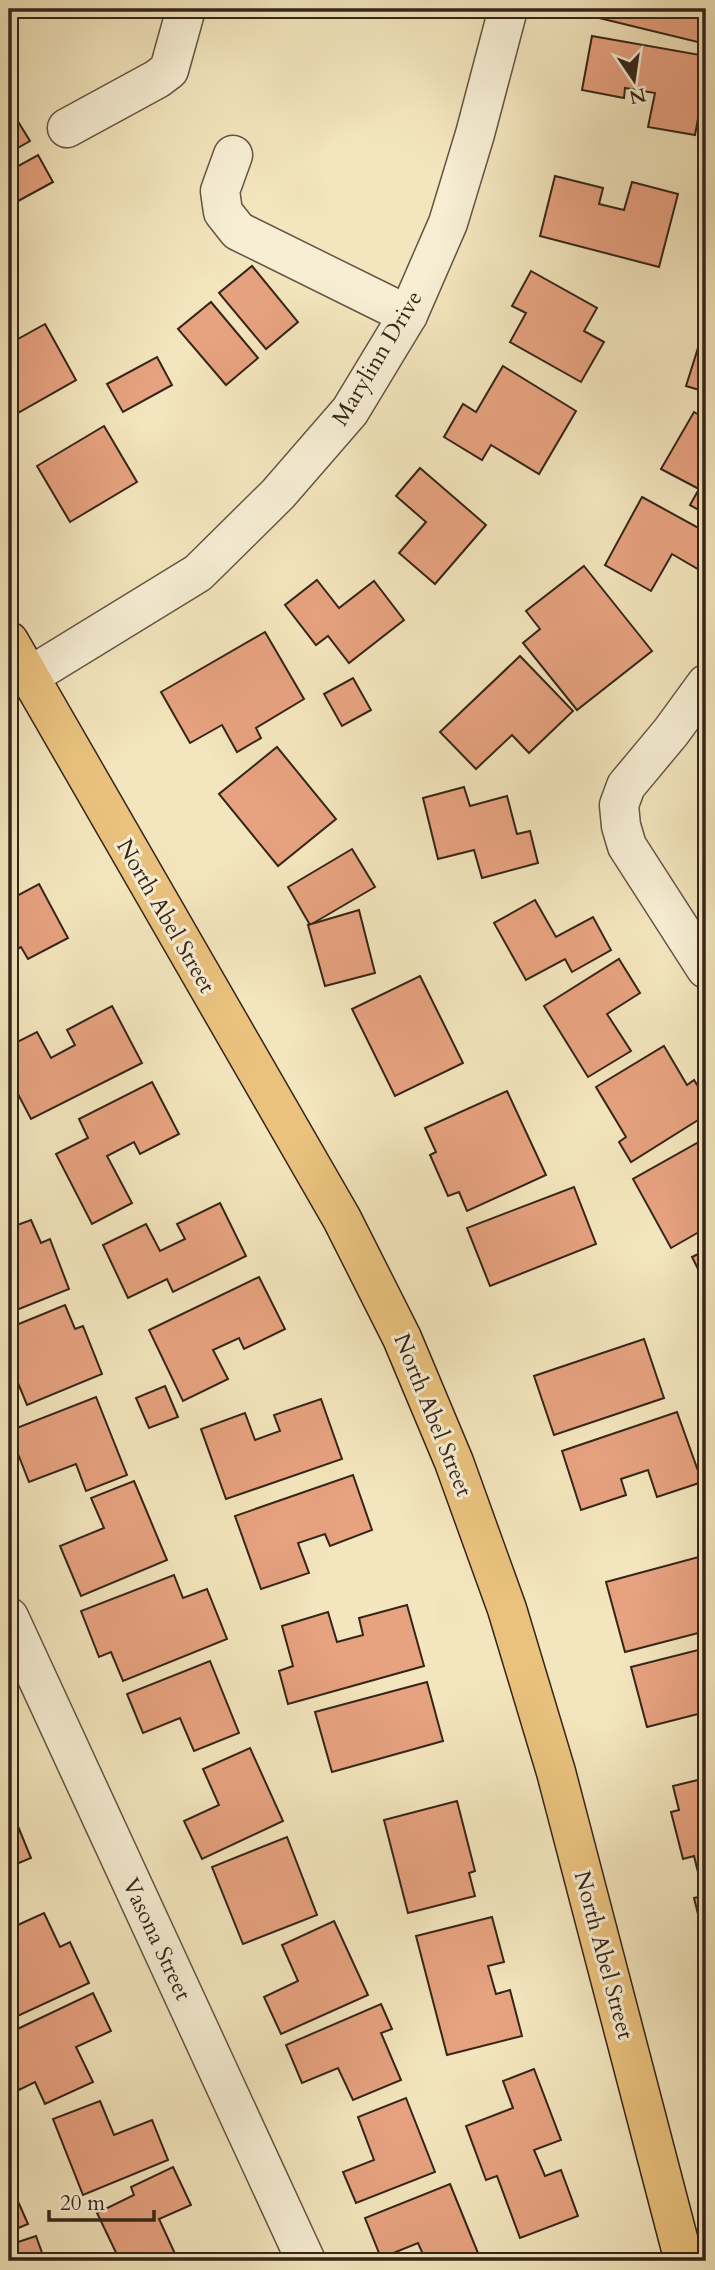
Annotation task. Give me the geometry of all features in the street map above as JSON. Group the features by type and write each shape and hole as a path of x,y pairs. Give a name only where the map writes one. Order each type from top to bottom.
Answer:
{"main road":[{"name":"North Abel Street","path":"9,641 19,681 159,905 342,1219 402,1338 454,1462 507,1609 556,1772 684,2261"}],"street":[{"path":"67,128 158,79 169,70 186,9"},
{"name":"Marylinn Drive","path":"19,681 198,573 278,494 350,411 408,315 448,223 508,9"},
{"path":"233,155 220,191 223,212 238,231 408,315"},
{"path":"706,684 626,786 619,805 621,826 628,846 706,970"},
{"name":"Vasona Street","path":"9,1616 306,2261"}],"building":[{"path":"601,9 706,9 706,44 599,18"},
{"path":"592,36 706,56 706,75 695,135 648,127 655,93 625,88 624,98 582,90"},
{"path":"14,115 30,141 9,153 9,118"},
{"path":"38,155 53,182 9,206 9,171"},
{"path":"555,176 603,188 599,204 624,210 632,182 678,194 659,267 540,236"},
{"path":"252,266 298,322 266,349 219,293"},
{"path":"531,271 597,308 584,331 604,342 581,382 510,342 526,313 512,306"},
{"path":"211,302 258,358 226,385 178,329"},
{"path":"45,324 76,380 9,418 9,344"},
{"path":"698,348 706,350 706,392 686,386"},
{"path":"157,357 172,385 123,412 107,384"},
{"path":"503,366 576,411 539,474 491,445 482,460 444,437 463,404 476,412"},
{"path":"694,412 706,419 706,514 690,505 699,489 661,469"},
{"path":"104,426 137,482 70,522 37,466"},
{"path":"420,468 486,525 435,584 399,553 426,522 396,496"},
{"path":"642,497 706,532 706,566 703,572 672,554 651,591 605,565"},
{"path":"584,566 652,651 577,710 523,643 540,629 526,611"},
{"path":"317,580 339,608 374,581 404,620 349,663 328,636 316,645 285,605"},
{"path":"265,632 304,699 256,728 261,738 237,752 222,725 190,743 161,692"},
{"path":"520,656 573,711 529,753 512,735 476,769 440,732"},
{"path":"353,678 371,710 342,726 324,694"},
{"path":"277,747 336,819 278,866 219,794"},
{"path":"464,787 470,806 507,796 517,834 530,831 538,863 482,878 474,850 438,859 423,798"},
{"path":"9,835 18,852 9,857"},
{"path":"352,849 375,887 310,925 288,887"},
{"path":"39,884 68,938 28,959 21,947 9,953 9,900"},
{"path":"535,900 556,937 593,917 611,950 572,972 565,959 526,980 494,923"},
{"path":"359,910 375,973 325,986 308,925"},
{"path":"619,959 640,993 607,1014 631,1051 588,1077 544,1006"},
{"path":"420,976 463,1063 395,1096 352,1009"},
{"path":"112,1006 142,1063 31,1119 9,1077 9,1046 37,1032 51,1058 75,1045 67,1030"},
{"path":"664,1046 687,1085 694,1080 706,1099 706,1115 631,1162 619,1142 626,1137 596,1087"},
{"path":"152,1082 179,1134 140,1154 134,1142 107,1156 132,1203 92,1224 56,1154 88,1138 79,1119"},
{"path":"507,1091 546,1175 467,1211 459,1192 448,1196 430,1155 436,1152 425,1128"},
{"path":"706,1138 706,1228 671,1248 633,1179"},
{"path":"574,1187 596,1244 490,1286 467,1228"},
{"path":"220,1203 246,1256 173,1292 167,1279 128,1298 103,1245 146,1224 160,1251 185,1239 177,1224"},
{"path":"31,1220 41,1243 50,1239 69,1289 9,1313 9,1228"},
{"path":"706,1250 706,1285 692,1257"},
{"path":"259,1277 285,1329 244,1349 239,1338 213,1350 228,1379 183,1401 149,1330"},
{"path":"65,1305 75,1329 83,1326 102,1374 27,1405 13,1371 9,1373 9,1328"},
{"path":"644,1339 664,1398 554,1435 534,1376"},
{"path":"165,1386 178,1417 149,1428 136,1398"},
{"path":"96,1397 127,1475 86,1491 76,1464 29,1482 9,1431"},
{"path":"321,1399 342,1459 226,1499 201,1429 245,1413 255,1440 280,1431 274,1415"},
{"path":"677,1412 702,1482 657,1497 648,1470 621,1479 626,1495 581,1510 562,1451"},
{"path":"353,1475 372,1530 330,1546 325,1534 298,1543 309,1573 261,1589 235,1516"},
{"path":"134,1481 167,1560 81,1596 60,1546 104,1528 91,1498"},
{"path":"706,1555 706,1631 625,1652 606,1582"},
{"path":"174,1575 183,1598 207,1589 227,1639 123,1681 111,1652 99,1657 81,1611"},
{"path":"407,1605 424,1666 288,1704 279,1671 293,1666 282,1626 328,1612 337,1642 363,1635 359,1618"},
{"path":"706,1648 706,1712 647,1727 631,1667"},
{"path":"210,1661 239,1733 194,1751 180,1718 143,1733 127,1694"},
{"path":"427,1682 443,1741 332,1772 315,1712"},
{"path":"250,1748 283,1821 202,1859 184,1821 219,1805 203,1769"},
{"path":"706,1778 706,1879 700,1880 694,1856 683,1859 671,1812 679,1810 673,1786"},
{"path":"457,1801 475,1871 469,1873 475,1896 408,1913 384,1820"},
{"path":"15,1819 31,1858 9,1867 9,1822"},
{"path":"287,1837 317,1915 243,1944 212,1867"},
{"path":"706,1895 706,1946 694,1898"},
{"path":"44,1913 60,1947 70,1942 89,1983 9,2020 9,1929"},
{"path":"492,1917 504,1962 488,1966 496,1994 510,1990 522,2036 447,2055 416,1936"},
{"path":"334,1921 368,1995 281,2034 264,1997 298,1981 282,1945"},
{"path":"93,1993 111,2031 76,2047 93,2082 45,2104 35,2082 19,2090 9,2068 9,2033"},
{"path":"381,2004 392,2029 381,2033 401,2080 353,2100 338,2068 302,2083 286,2045"},
{"path":"534,2069 561,2140 534,2150 545,2176 561,2170 578,2216 520,2238 497,2176 486,2180 466,2126 513,2108 503,2081"},
{"path":"406,2098 435,2172 356,2203 343,2172 374,2160 358,2117"},
{"path":"100,2101 114,2135 152,2120 168,2160 83,2195 53,2119"},
{"path":"173,2167 191,2205 159,2219 177,2258 171,2261 120,2261 97,2213 134,2195 131,2187"},
{"path":"9,2181 28,2224 9,2232"},
{"path":"450,2184 480,2258 472,2261 426,2261 418,2243 381,2258 365,2218"},
{"path":"36,2236 45,2261 9,2261 9,2245"}]}
